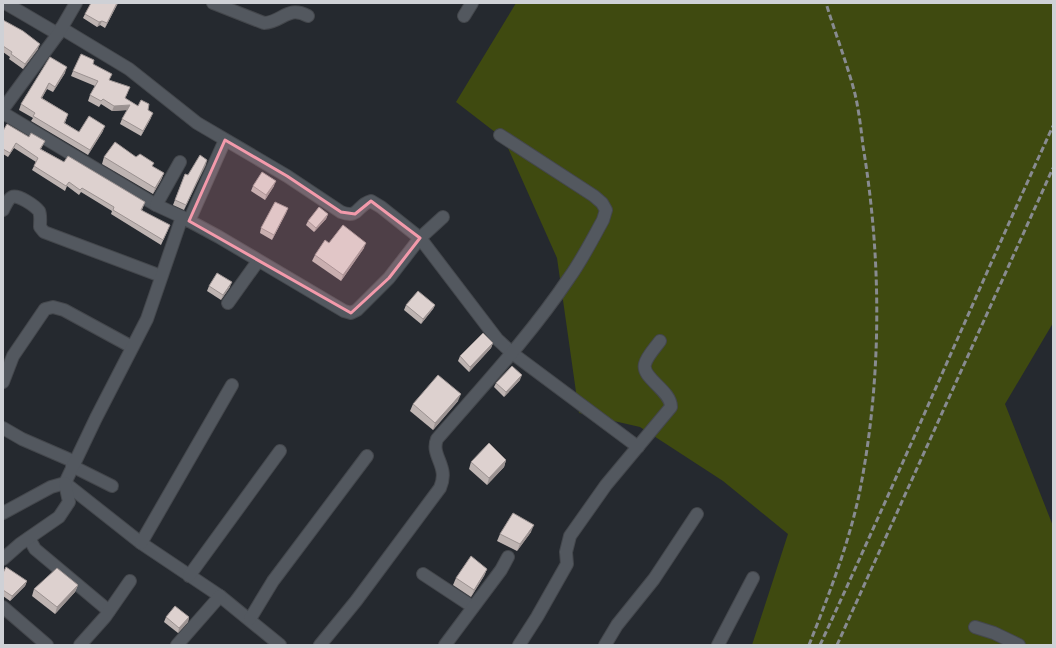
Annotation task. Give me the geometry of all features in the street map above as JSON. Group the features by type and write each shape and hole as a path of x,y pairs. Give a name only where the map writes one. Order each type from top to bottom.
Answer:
{"street":[{"path":"5,3 129,69 197,122 288,176 341,212 349,215 355,214 365,202 371,201 382,206 420,238 478,316 512,353 638,447"},
{"path":"3,109 60,31 76,3"},
{"path":"213,3 264,22 269,22 294,11 308,16"},
{"path":"464,16 472,3"},
{"path":"3,113 156,205 219,237 344,311 351,313 357,310 389,278 420,238 443,217"},
{"path":"320,645 356,601 440,488 444,480 441,462 434,445 437,439 512,353 569,278 603,220 606,210 602,203 594,196 500,135"},
{"path":"3,559 59,517 69,502 65,483 73,464 147,319 161,276 186,219 225,140"},
{"path":"156,205 180,162"},
{"path":"3,210 10,198 13,196 19,197 38,210 40,214 40,227 44,232 161,276"},
{"path":"228,303 258,261"},
{"path":"3,382 13,356 46,309 52,306 64,310 132,347"},
{"path":"518,645 537,617 567,564 566,552 570,536 606,485 663,419 671,407 671,402 668,395 646,373 644,366 646,359 660,341"},
{"path":"141,544 232,385"},
{"path":"3,428 112,486"},
{"path":"189,576 280,451"},
{"path":"250,619 273,581 367,456"},
{"path":"65,483 141,544 220,596 280,645"},
{"path":"3,513 51,487 65,483"},
{"path":"605,645 617,625 654,579 697,514"},
{"path":"29,538 35,549 108,611"},
{"path":"445,645 508,557"},
{"path":"423,574 473,607"},
{"path":"718,645 752,578"},
{"path":"80,645 130,581"},
{"path":"177,645 220,596"},
{"path":"3,607 47,645"},
{"path":"975,627 994,633 1019,645"}],"highlighted area":[{"path":"225,140 287,176 341,212 355,214 371,201 420,238 389,278 351,313 189,221"}],"green space":[{"path":"516,3 1053,3 1053,323 1005,404 1053,526 1053,645 752,645 788,534 723,481 640,427 579,413 557,258 504,139 456,102"}],"building":[{"path":"91,3 117,3 107,23 102,21 99,22 85,14"},
{"path":"3,20 23,31 40,44 25,64 3,46"},
{"path":"81,54 94,60 93,64 112,74 109,80 130,87 125,98 138,106 141,100 149,104 148,110 153,113 143,131 122,119 130,105 114,106 103,99 101,101 90,95 98,81 73,71"},
{"path":"50,57 67,67 55,87 49,83 41,98 68,114 64,123 79,132 89,116 105,126 90,150 33,116 35,113 21,104"},
{"path":"7,124 29,137 31,133 45,141 40,149 64,162 68,156 145,202 141,210 170,225 163,240 113,210 114,207 82,188 80,190 69,182 66,186 34,166 38,158 16,143 10,153 3,149 3,131"},
{"path":"115,142 136,157 140,154 154,163 152,166 164,173 155,188 104,157"},
{"path":"200,155 207,160 186,205 175,200 185,174 188,175"},
{"path":"262,172 276,181 266,195 253,186"},
{"path":"275,202 288,208 274,235 261,228"},
{"path":"319,207 328,214 316,228 308,221"},
{"path":"343,225 366,243 343,275 315,255 325,240 329,243"},
{"path":"217,273 232,282 223,295 209,286"},
{"path":"418,291 435,305 423,319 406,305"},
{"path":"483,333 493,343 470,367 460,356"},
{"path":"512,366 522,375 506,392 496,383"},
{"path":"438,375 461,394 435,423 413,404"},
{"path":"489,443 506,460 489,478 471,462"},
{"path":"513,513 534,525 520,544 500,534"},
{"path":"471,556 487,569 474,590 456,578"},
{"path":"6,567 27,581 12,596 3,590 3,573"},
{"path":"57,568 78,585 57,607 34,589"},
{"path":"175,606 189,617 179,628 166,617"}],"railway":[{"path":"809,645 843,552 859,495 867,452 872,409 877,321 874,233 859,113 852,82 826,3"},
{"path":"820,645 1053,126"},
{"path":"837,645 1053,168"}]}
